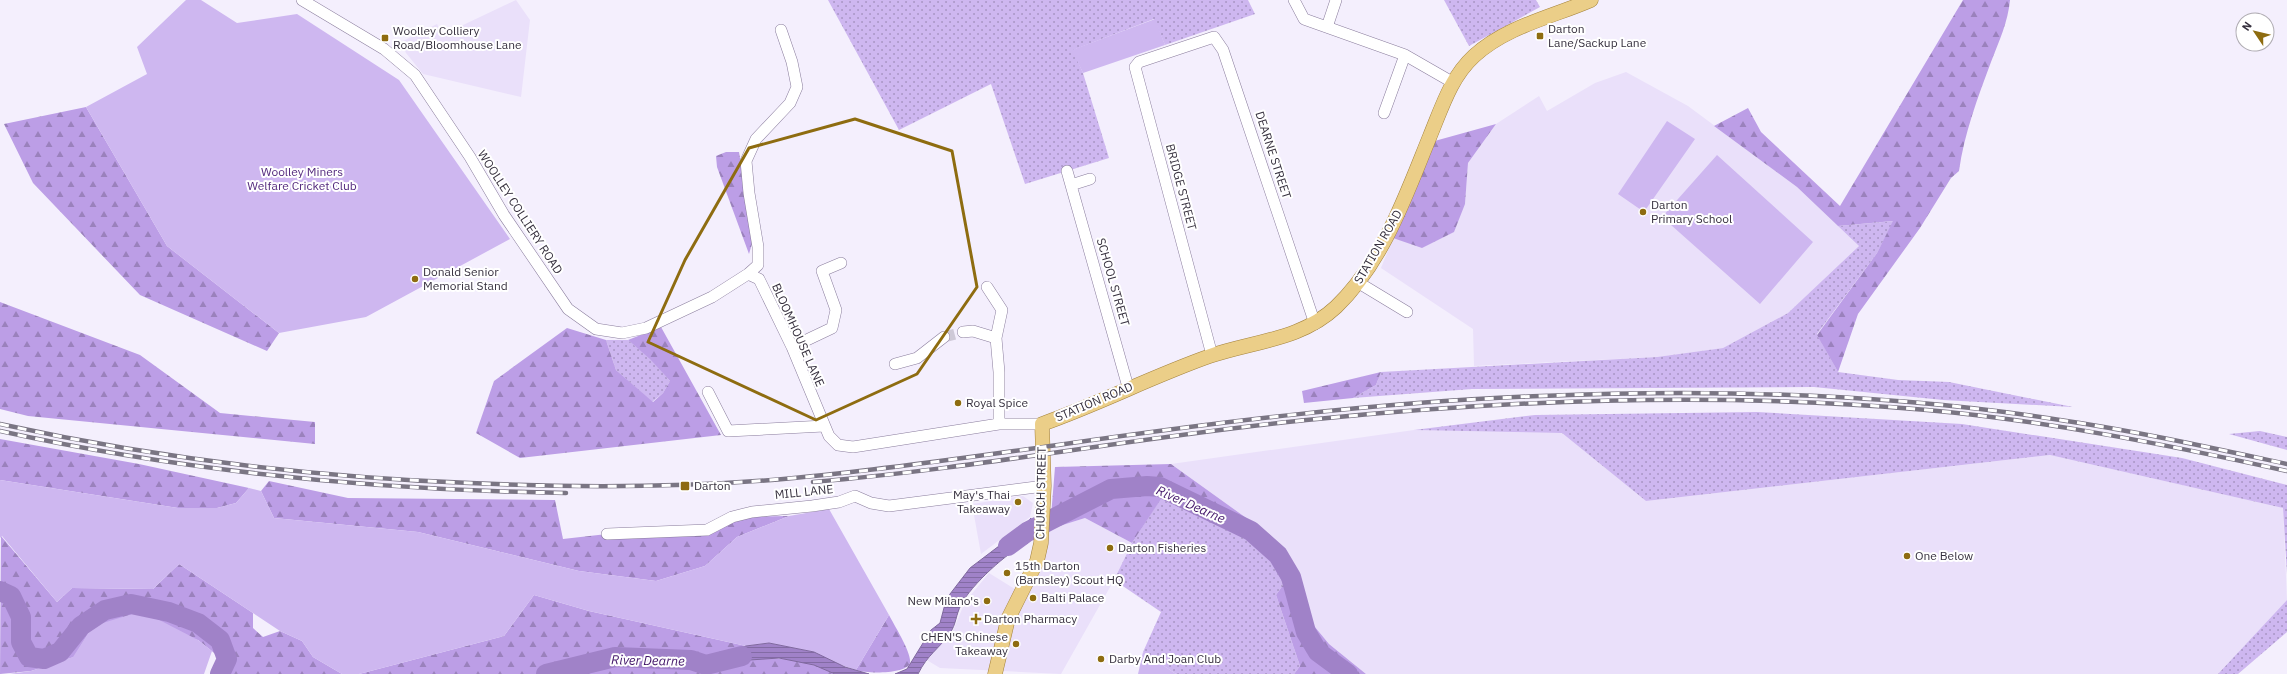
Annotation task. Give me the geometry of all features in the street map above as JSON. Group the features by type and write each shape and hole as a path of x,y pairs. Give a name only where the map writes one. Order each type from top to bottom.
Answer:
{"main road":[{"name":"STATION ROAD","path":"1042,424 1128,387 1212,355 1295,333 1315,324 1336,307 1359,283 1405,197 1452,82 1474,56 1496,40 1540,18 1587,1"},
{"name":"CHURCH STREET","path":"995,674 1008,619 1037,561 1041,536 1044,486 1042,424"}],"street":[{"name":"WOOLLEY COLLIERY ROAD","path":"302,0 384,49 415,75 470,157 504,216 538,266 568,309 582,320 596,328 622,333 637,331 712,297 748,274"},
{"path":"1294,0 1304,19 1405,55 1452,82"},
{"path":"1327,27 1336,0"},
{"path":"748,274 758,265 746,161 756,139 790,103 797,87 792,62 781,30"},
{"name":"DEARNE STREET","path":"1174,51 1214,37 1223,50 1315,324"},
{"name":"BRIDGE STREET","path":"1174,51 1139,62 1134,67 1212,355"},
{"path":"1384,114 1405,55"},
{"name":"SCHOOL STREET","path":"1067,171 1128,387"},
{"path":"1071,185 1090,179"},
{"path":"792,347 832,328 836,310 822,271 841,263"},
{"name":"BLOOMHOUSE LANE","path":"748,274 758,279 792,347 824,426 833,441 845,447 853,447"},
{"path":"1359,283 1407,312"},
{"path":"987,287 1002,310 996,338 999,372 999,424"},
{"path":"963,332 973,331 996,338"},
{"path":"895,364 917,358 944,337"},
{"path":"708,392 728,431 824,426"},
{"name":"STATION ROAD","path":"853,447 999,424 1042,424"},
{"name":"MILL LANE","path":"613,531 707,530 732,517 752,512 839,502 855,496 871,503 889,506 1044,486"}],"highlighted area":[{"path":"855,119 952,151 977,287 917,374 816,420 648,342 685,260 749,148"}],"shaded area":[{"path":"516,0 530,20 521,97 423,74 406,53 401,42 437,24 442,35"},
{"name":"Darton Primary School","path":"1626,72 1688,106 1797,187 1859,246 1788,313 1723,348 1657,357 1474,366 1473,329 1381,268 1393,238 1465,204 1468,163 1496,124 1539,96 1547,111 1595,83"},
{"name":"One Below","path":"1414,430 1562,433 1646,501 2050,455 2283,508 2287,600 2218,674 1366,674 1329,644 1310,621 1290,565 1270,535 1171,464"},
{"path":"1023,496 1033,503 1030,517 981,554 972,504"},
{"path":"1031,518 1028,543 1001,561 973,588 961,605 954,627 946,639 929,657 918,674 895,674 907,669 931,630 940,623 945,604 950,594 970,568 1024,527"},
{"path":"1085,518 1132,543 1114,580 1061,674 940,668 925,659 952,633 965,602 989,573 1023,594 1050,529"},
{"path":"769,643 814,652 845,667 869,674 835,674 814,665 779,658 735,661 718,665 713,658 746,646"}],"green space":[{"name":"Woolley Miners Welfare Cricket Club","path":"186,0 201,0 237,23 297,14 399,80 510,239 366,317 279,333 167,246 86,107 147,74 137,47"},
{"path":"828,0 1248,0 1255,14 1165,45 1154,19 1073,50 1083,73 1109,158 1025,184 991,84 899,130"},
{"path":"1444,0 1536,0 1540,7 1469,46"},
{"path":"1963,0 2010,0 2003,31 1981,89 1968,129 1959,171 1951,178 1920,228 1858,314 1838,372 1817,335 1877,253 1893,221 1838,226 1797,187 1714,126 1748,108 1761,132 1840,206"},
{"path":"1155,19 1165,45 1083,73 1072,50"},
{"path":"86,107 167,246 279,333 267,351 140,295 33,183 4,124"},
{"path":"1667,121 1695,139 1644,212 1618,194"},
{"path":"1496,124 1468,163 1465,204 1454,232 1422,248 1393,238 1431,142"},
{"path":"726,152 739,152 753,240 749,254 717,167 716,156"},
{"path":"1717,155 1813,242 1760,304 1662,217"},
{"path":"1894,221 1877,253 1817,334 1838,372 1898,380 1949,382 2073,407 1943,400 1814,387 1472,389 1353,398 1376,385 1381,372 1657,357 1723,348 1788,313 1859,246 1838,226"},
{"path":"0,302 140,355 220,413 315,422 315,444 28,416 0,409"},
{"path":"661,327 721,435 520,458 476,433 494,381 567,328 606,340 616,370 653,402 663,393 670,381 650,359 628,340"},
{"path":"606,340 628,340 650,358 670,381 663,393 652,402 616,370"},
{"path":"1381,372 1376,385 1353,398 1304,403 1302,391"},
{"path":"1757,412 1962,424 2182,458 2287,485 2287,574 2283,508 2050,455 1646,501 1562,433 1414,430 1535,415"},
{"path":"2260,431 2287,437 2287,450 2229,434"},
{"path":"0,439 139,464 249,488 236,503 217,508 178,508 0,480"},
{"path":"1171,464 1270,535 1290,565 1310,621 1329,644 1366,674 1294,674 1300,666 1276,595 1283,585 1272,559 1246,535 1161,499 1132,543 1085,518 1050,529 1055,467"},
{"path":"0,480 178,508 217,508 236,503 249,488 261,491 274,518 418,532 579,571 656,581 705,566 737,537 789,516 829,509 889,615 856,670 829,661 814,652 769,643 746,646 589,611 534,595 504,636 359,674 342,674 313,657 302,641 280,631 179,564 153,589 72,588 57,602 2,536 0,538"},
{"path":"269,481 348,498 555,500 563,539 607,534 707,530 742,517 789,516 737,537 705,566 656,581 579,571 418,532 274,518 261,491"},
{"path":"1161,498 1246,535 1272,559 1283,585 1276,595 1300,666 1294,674 1176,674 1143,652 1161,612 1114,580 1132,543"},
{"path":"1,536 57,602 72,588 153,589 179,564 253,613 253,628 263,637 280,631 302,641 313,657 342,674 230,674 233,668 198,640 93,626 74,657 31,671 0,674"},
{"path":"534,595 589,611 746,646 714,658 718,665 762,658 778,658 808,662 835,674 359,674 504,636"},
{"path":"2287,600 2287,632 2238,674 2218,674"},
{"path":"142,611 198,640 212,651 204,674 9,674 31,671 73,657 93,626"},
{"path":"889,615 906,646 910,663 907,667 894,671 869,672 856,670"},
{"path":"1143,652 1176,674 1138,674"}],"waterway":[{"name":"River Dearne","path":"1008,546 1027,532 1111,489 1147,486 1160,487 1251,531 1278,555 1291,577 1306,632 1318,652 1348,674"},
{"name":"River Dearne","path":"0,591 11,596 21,617 21,642 29,657 44,659 60,652 81,626 105,610 131,604 169,612 198,623 220,640 227,659 220,674"},
{"name":"River Dearne","path":"546,674 615,657 691,660 706,665 742,656"}],"tunnel":[{"path":"944,337 963,332"}],"railway":[{"path":"0,424 117,447 293,471 470,483 551,486 632,486 713,484 827,475 1238,421 1359,408 1541,396 1736,393 1866,399 1996,411 2117,429 2287,464"},
{"path":"813,482 876,476 1191,434 1317,419 1469,407 1622,400 1774,401 1851,404 1927,410 2063,427 2198,452 2287,471"},
{"path":"0,431 140,458 282,476 424,488 566,493"}],"place":[{"name":"Darton Lane/Sackup Lane","path":"1540,36"},
{"name":"Woolley Colliery Road/Bloomhouse Lane","path":"385,38"},
{"name":"Darton Primary School","path":"1643,212"},
{"name":"Donald Senior Memorial Stand","path":"415,279"},
{"name":"Royal Spice","path":"958,403"},
{"name":"Darton","path":"685,486"},
{"name":"May's Thai Takeaway","path":"1018,502"},
{"name":"Darton Fisheries","path":"1110,548"},
{"name":"One Below","path":"1907,556"},
{"name":"15th Darton (Barnsley) Scout HQ","path":"1007,573"},
{"name":"Balti Palace","path":"1033,598"},
{"name":"New Milano's","path":"987,601"},
{"name":"Darton Pharmacy","path":"976,619"},
{"name":"CHEN'S Chinese Takeaway","path":"1016,644"},
{"name":"Darby And Joan Club","path":"1101,659"}]}
